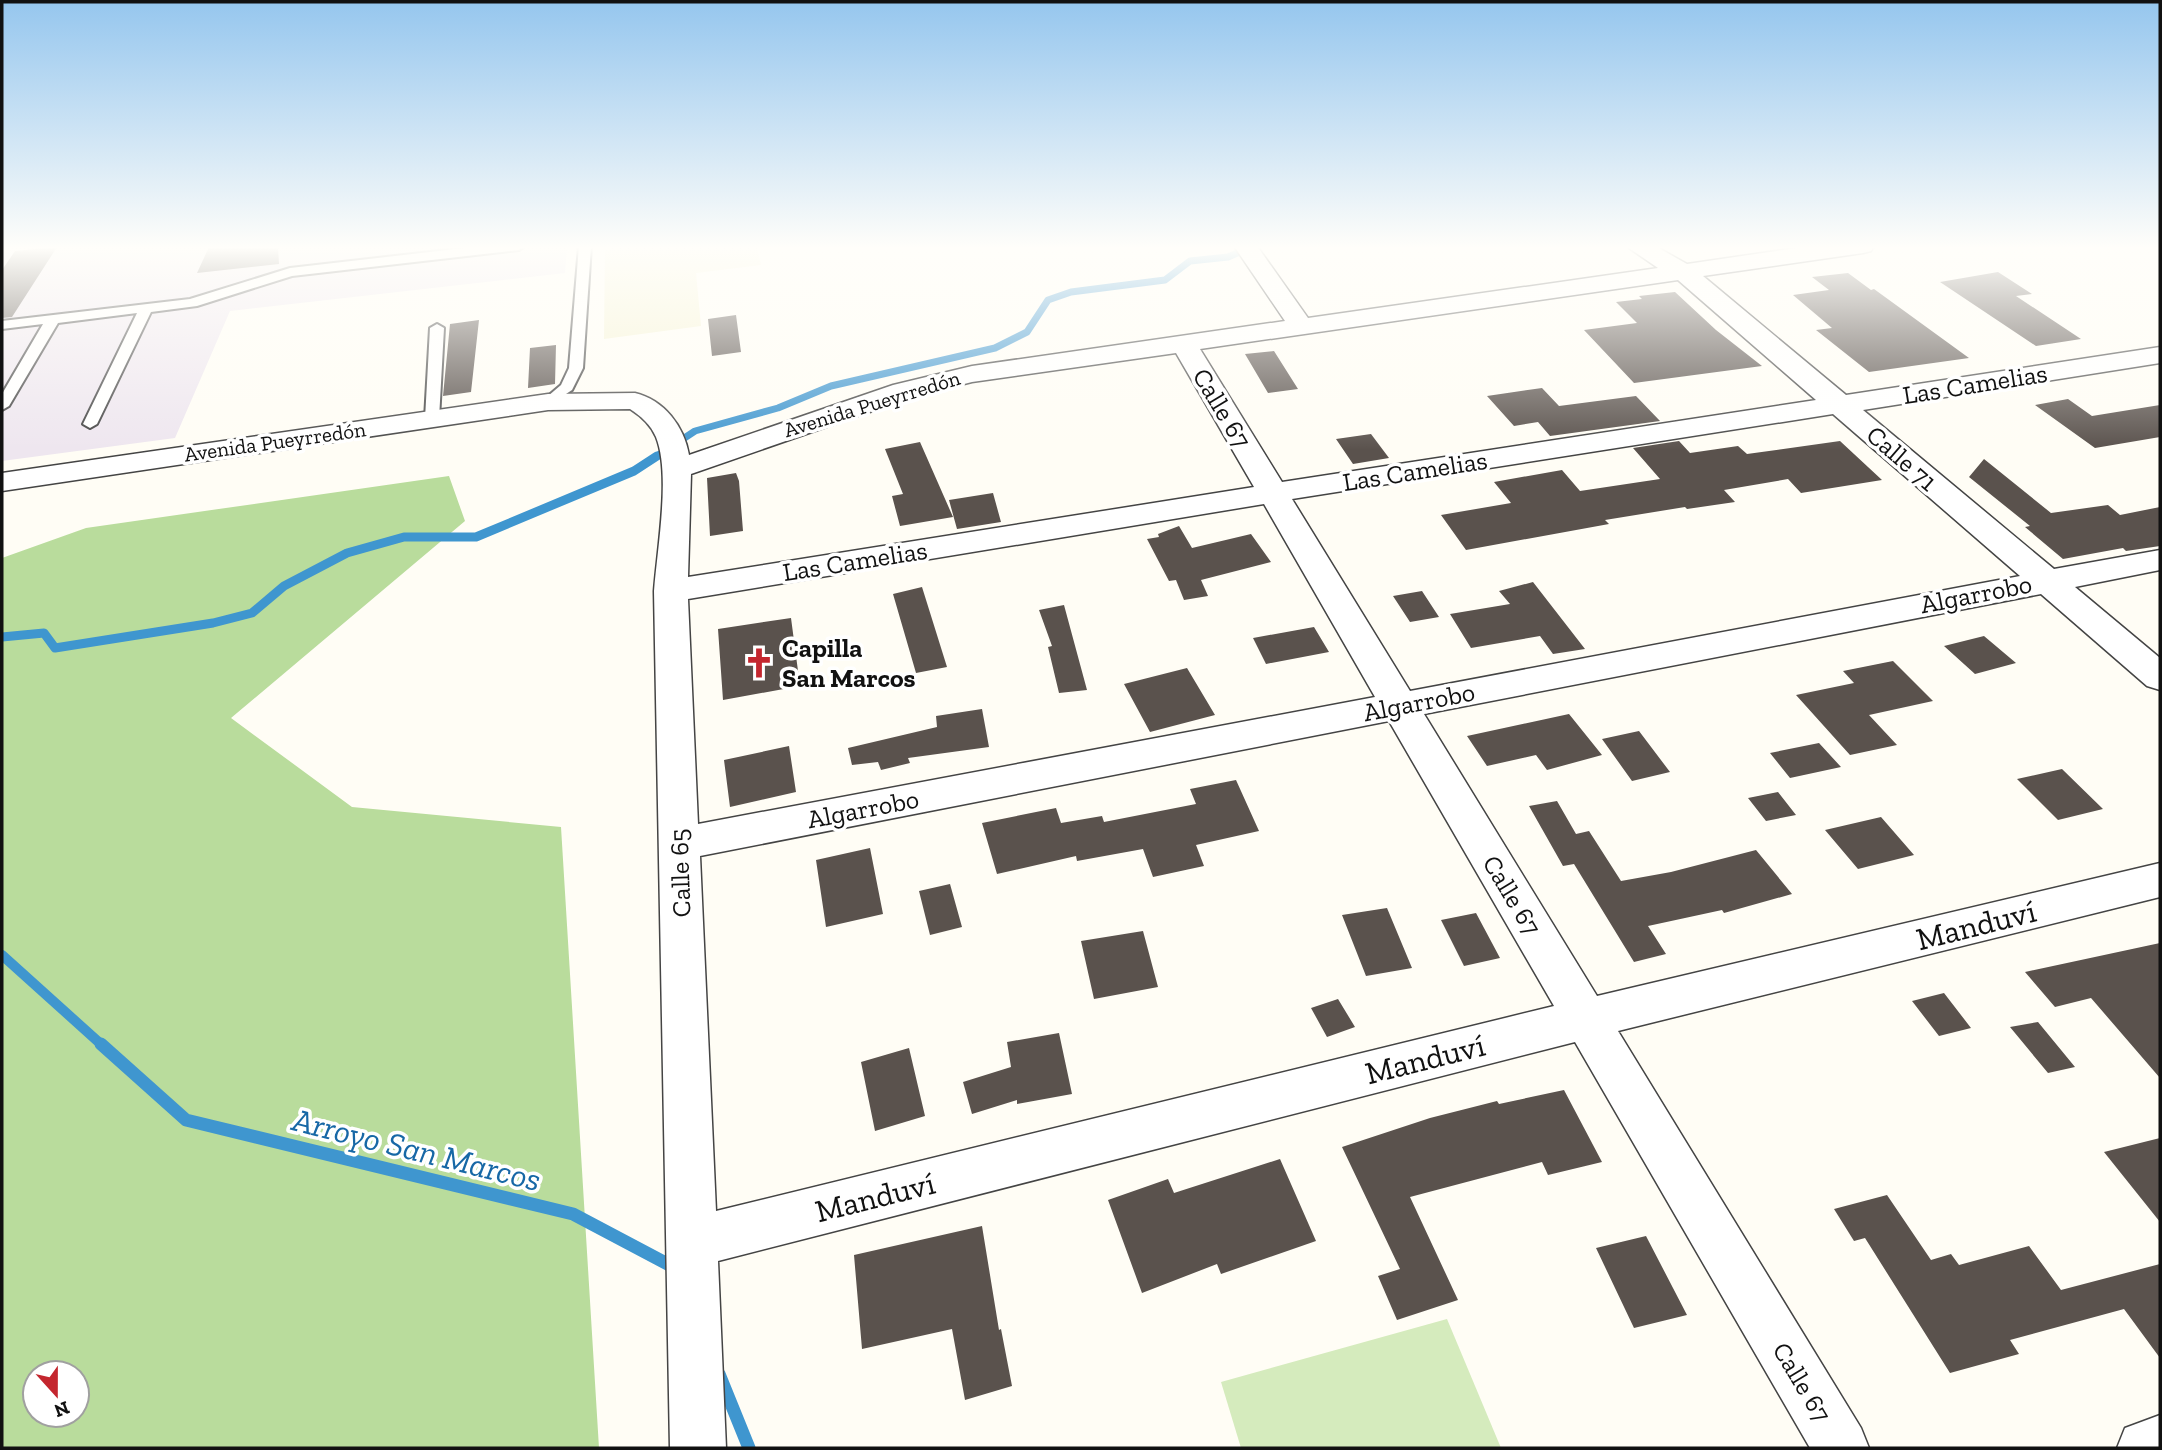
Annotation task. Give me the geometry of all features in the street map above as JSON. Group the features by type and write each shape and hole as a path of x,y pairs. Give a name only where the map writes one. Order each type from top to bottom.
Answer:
{"street":[{"path":"1292,314 1301,326"},
{"name":"Avenida Pueyrredón","path":"674,456 972,374 1388,314"},
{"name":"Calle 71","path":"1732,314 2160,677"},
{"name":"Calle 67","path":"1183,342 1841,1448"},
{"name":"Las Camelias","path":"671,591 1273,493 2160,355"},
{"path":"548,402 635,401 645,405 658,417 674,456"},
{"name":"Avenida Pueyrredón","path":"2,482 548,402"},
{"name":"Calle 65","path":"674,456 671,591 698,1428"},
{"name":"Algarrobo","path":"679,844 2160,560"},
{"name":"Manduví","path":"692,1242 1586,1019 2160,880"},
{"path":"2145,1448 2160,1443"}],"lane":[{"path":"2,325 98,314"},
{"path":"90,424 143,314"},
{"path":"548,402 567,387 576,368 580,314"},
{"path":"2,406 52,319"},
{"path":"432,419 437,328"}],"shaded area":[{"path":"2,314 229,314 175,438 2,461"},
{"path":"604,314 700,314 701,326 604,339"}],"green space":[{"path":"449,476 465,521 231,718 352,807 561,827 599,1448 2,1448 2,558 86,528"},
{"path":"1447,1319 1501,1448 1241,1448 1221,1382"}],"building":[{"path":"2,314 14,314 12,317 2,318"},
{"path":"1628,314 1698,314 1762,366 1634,383 1584,330 1637,323"},
{"path":"1815,314 1908,314 1969,358 1869,372 1816,330 1832,328"},
{"path":"1988,314 2043,314 2081,339 2036,346"},
{"path":"736,315 741,352 712,356 708,319"},
{"path":"479,320 471,392 443,396 450,324"},
{"path":"556,345 555,384 528,388 530,348"},
{"path":"1274,351 1298,389 1268,393 1245,354"},
{"path":"1542,388 1559,406 1636,396 1660,421 1550,436 1538,422 1514,426 1487,396"},
{"path":"2068,399 2092,416 2160,405 2160,437 2095,448 2035,405"},
{"path":"1371,434 1389,458 1353,464 1336,439"},
{"path":"1679,441 1690,453 1738,446 1747,454 1840,441 1882,480 1801,493 1788,479 1724,490 1735,502 1605,520 1609,524 1466,550 1441,515 1511,503 1494,482 1562,470 1580,491 1660,479 1633,448"},
{"path":"920,442 953,517 900,526 892,496 903,494 885,449"},
{"path":"1984,459 2051,513 2108,505 2120,515 2160,507 2160,546 2126,551 2123,548 2063,559 2025,527 2030,526 1969,477"},
{"path":"736,473 743,531 710,536 707,478"},
{"path":"993,493 1001,522 957,529 949,500"},
{"path":"1179,526 1192,548 1251,534 1271,562 1201,580 1208,596 1184,600 1176,580 1169,581 1147,539 1159,537 1158,534"},
{"path":"1533,582 1585,649 1553,654 1540,636 1471,648 1450,614 1510,604 1499,591"},
{"path":"922,587 947,667 916,673 893,594"},
{"path":"1422,591 1439,617 1410,622 1393,596"},
{"path":"1064,605 1087,690 1059,693 1048,647 1052,646 1039,610"},
{"path":"791,618 800,686 723,700 718,629"},
{"path":"1314,627 1329,652 1266,664 1253,638"},
{"path":"1984,636 2016,663 1975,674 1944,646"},
{"path":"1893,661 1933,701 1869,715 1897,745 1850,755 1796,695 1854,683 1843,671"},
{"path":"1187,668 1215,715 1150,732 1124,684"},
{"path":"982,709 989,747 908,758 910,763 881,770 878,762 852,765 848,748 937,727 936,716"},
{"path":"1569,714 1602,755 1547,770 1536,755 1487,766 1467,736"},
{"path":"1639,731 1670,772 1632,781 1602,739"},
{"path":"1819,743 1841,767 1790,778 1770,753"},
{"path":"789,746 796,792 730,807 724,760"},
{"path":"2062,769 2103,809 2058,820 2017,779"},
{"path":"1236,780 1259,831 1196,845 1204,866 1153,877 1143,849 1077,861 1076,856 997,874 982,823 1056,808 1061,823 1102,816 1104,822 1196,804 1190,789"},
{"path":"1778,792 1796,815 1766,821 1748,798"},
{"path":"1557,801 1576,834 1589,831 1621,881 1671,872 1756,850 1792,894 1724,913 1722,910 1648,926 1666,954 1634,962 1574,864 1563,866 1529,806"},
{"path":"1881,817 1914,855 1858,869 1825,830"},
{"path":"870,848 883,914 826,927 816,860"},
{"path":"950,884 962,927 930,935 919,891"},
{"path":"1387,908 1412,968 1366,976 1342,915"},
{"path":"1476,913 1500,958 1464,966 1441,920"},
{"path":"1143,931 1158,987 1094,999 1081,941"},
{"path":"2160,943 2160,1078 2091,998 2055,1007 2025,972"},
{"path":"1944,993 1971,1028 1939,1036 1912,1001"},
{"path":"1338,999 1355,1027 1327,1037 1311,1008"},
{"path":"2038,1022 2075,1067 2048,1073 2010,1027"},
{"path":"1059,1033 1072,1094 1017,1104 1017,1100 972,1114 963,1082 1011,1067 1007,1042"},
{"path":"909,1048 925,1116 875,1131 861,1062"},
{"path":"1564,1090 1602,1162 1548,1175 1542,1162 1410,1197 1458,1300 1397,1320 1378,1276 1400,1269 1342,1147 1430,1118 1497,1101 1499,1104"},
{"path":"2160,1138 2160,1222 2104,1152"},
{"path":"1280,1159 1316,1241 1221,1274 1217,1264 1142,1293 1108,1200 1168,1179 1174,1193"},
{"path":"1887,1195 1931,1260 1951,1254 1959,1265 2029,1246 2061,1290 2160,1264 2160,1358 2124,1309 2010,1340 2019,1354 1950,1373 1865,1238 1854,1241 1834,1209"},
{"path":"982,1226 999,1330 1001,1329 1012,1386 965,1400 952,1329 862,1349 854,1255"},
{"path":"1646,1236 1687,1315 1634,1328 1596,1248"}],"waterway":[{"path":"654,458 695,431 778,408 831,386 995,348 1027,332 1039,314"},
{"path":"2,637 44,633 55,648 213,623 252,613 284,586 347,553 404,537 476,537 634,471 657,456"},
{"name":"Arroyo San Marcos","path":"2,955 103,1046"},
{"name":"Arroyo San Marcos","path":"101,1044 186,1120 573,1214 677,1269"},
{"name":"Arroyo San Marcos","path":"719,1374 749,1448"}],"place":[{"name":"Capilla San Marcos","path":"759,663"}]}
